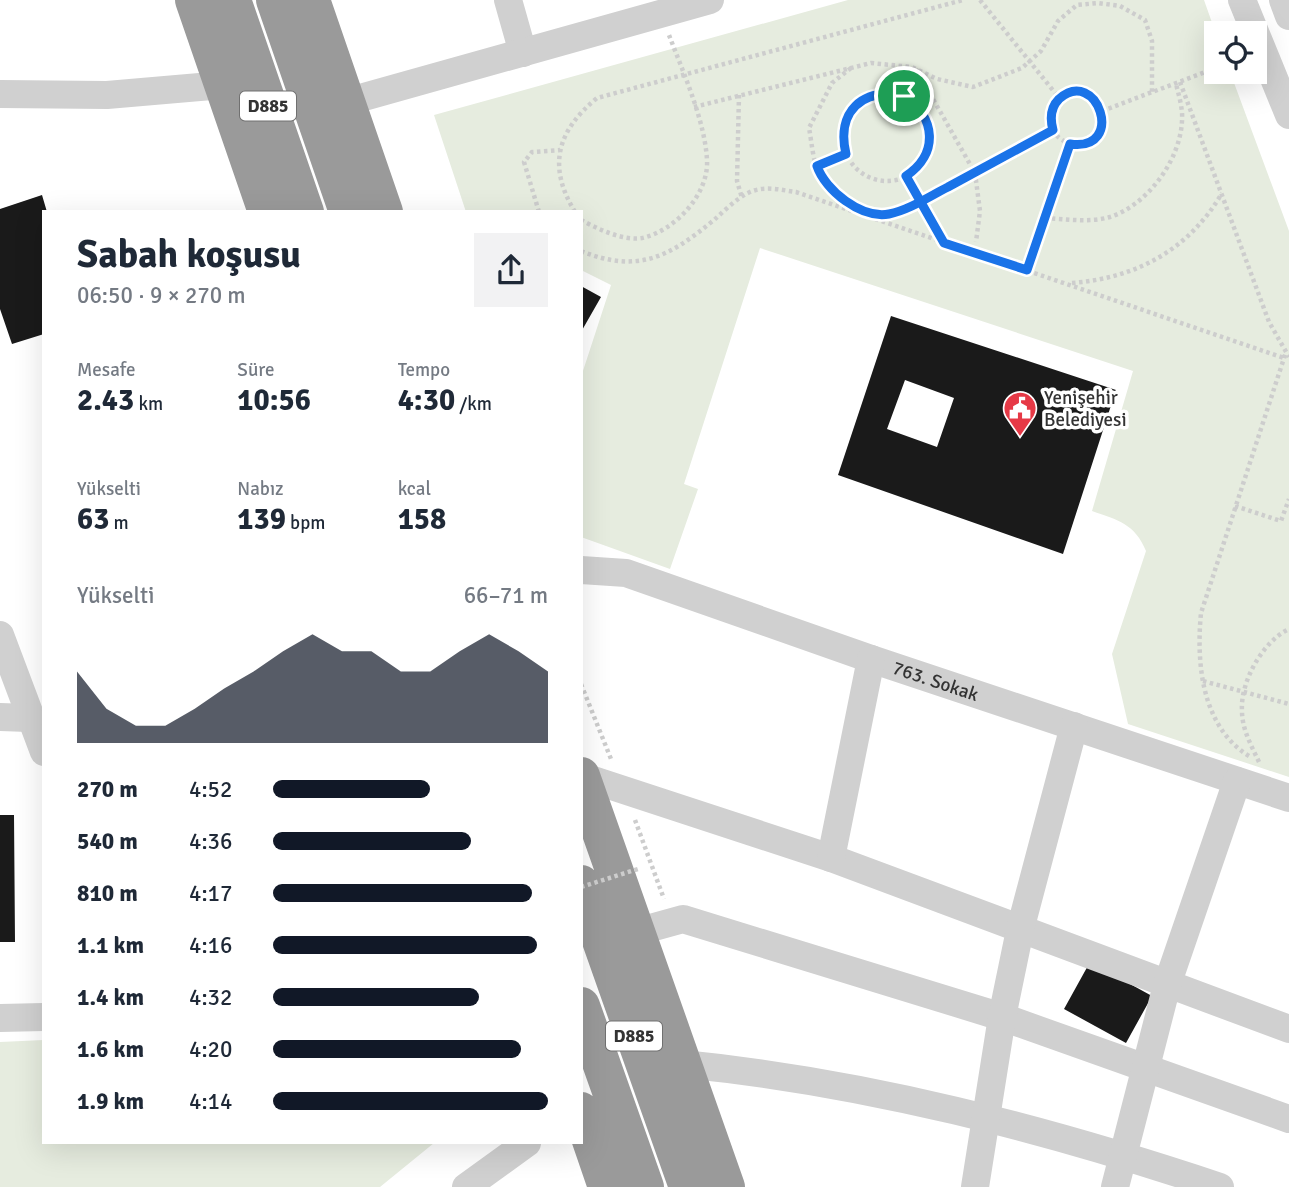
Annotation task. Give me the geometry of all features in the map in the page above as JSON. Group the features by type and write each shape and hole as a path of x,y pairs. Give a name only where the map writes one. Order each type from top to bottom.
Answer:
{"highway":[{"path":"194,0 266,210"},
{"name":"D885","path":"232,0 304,210"},
{"name":"D885","path":"275,0 347,210"},
{"path":"311,0 383,210"},
{"path":"583,782 726,1187"},
{"name":"D885","path":"583,892 688,1187"},
{"name":"D885","path":"583,1012 645,1187"},
{"path":"583,1117 607,1187"}],"street":[{"path":"508,0 523,53"},
{"path":"346,102 710,0"},
{"path":"1242,0 1289,115"},
{"path":"1283,0 1289,16"},
{"path":"0,94 107,95 223,85"},
{"name":"763. Sokak","path":"583,570 626,573 871,659 1289,798"},
{"path":"0,635 42,747"},
{"path":"831,858 871,659"},
{"path":"0,718 29,718"},
{"path":"975,1187 1002,1017 1020,930 1074,726"},
{"path":"583,777 831,858 1289,1029"},
{"path":"1115,1187 1167,985 1237,781"},
{"path":"636,932 683,919 1002,1017 1289,1119"},
{"path":"0,1018 42,1017"},
{"path":"682,1064 767,1073 986,1118 1124,1155 1220,1187"},
{"path":"466,1187 526,1144"}],"path":[{"path":"574,210 564,194 557,160 565,134 579,113 597,97 963,0"},
{"path":"980,0 1060,99"},
{"path":"694,107 871,63 916,69 937,79 973,87 1022,68 1041,51 1058,21 1077,5 1121,6 1145,20 1152,41 1152,93"},
{"path":"583,221 604,232 641,238 672,225 692,204 703,181 707,161 694,107 662,14"},
{"path":"853,67 832,83 809,128 821,178 838,195 860,209 887,215 921,201 1053,130"},
{"path":"916,69 975,173 980,211 976,242"},
{"path":"1101,111 1204,73"},
{"path":"1178,83 1222,192 1269,322 1286,355 1201,613 1198,646 1203,681 1221,732 1241,751 1268,768"},
{"path":"1045,218 1108,218 1131,207 1149,192 1179,141 1182,120 1178,83"},
{"path":"1084,93 1098,104 1102,121 1096,136 1082,144 1070,144 1053,130 1051,114 1060,99 1067,94 1084,93"},
{"path":"874,94 904,96 921,110 930,129 926,157 906,176 878,180 854,166 846,154 844,125 861,101 874,94"},
{"path":"739,95 737,158 742,198"},
{"path":"1027,270 1070,144"},
{"path":"538,210 524,162 532,152 560,150"},
{"path":"817,166 846,154"},
{"path":"906,176 944,243"},
{"path":"583,252 608,262 644,262 684,245 742,198 766,188 796,192 1286,355"},
{"path":"1068,283 1106,279 1153,262 1208,218 1222,192"},
{"path":"1235,506 1281,521 1289,499"},
{"path":"1259,762 1245,732 1241,709 1247,680 1261,654 1289,629"},
{"path":"1203,681 1289,704"},
{"path":"583,885 641,868"}],"shaded area":[{"path":"848,0 1204,0 1211,21 1204,21 1204,84 1234,84 1289,231 1289,777 1128,724 1112,654 1146,551 1137,535 1125,524 1092,511 1133,371 760,248 684,484 698,489 670,569 583,538 583,371 611,285 583,271 583,210 465,210 434,115"},
{"path":"42,1040 42,1144 433,1144 380,1187 0,1187 0,1042"}],"building":[{"path":"42,195 46,210 42,210 42,335 12,344 0,309 0,209"},
{"path":"583,287 601,297 583,328"},
{"name":"Yenişehir Belediyesi","path":"891,316 1116,390 1063,554 838,475","holes":["905,380 954,398 937,447 887,429"]},
{"path":"0,815 14,815 15,942 0,942"},
{"path":"1090,962 1152,996 1126,1043 1064,1009"}],"place":[{"name":"Yenişehir Belediyesi","path":"1020,438"}],"route":[{"path":"904,96 874,94 861,101 850,111 844,125 846,154 817,166 821,178 838,195 860,209 887,215 921,201 1053,130 1051,114 1054,105 1067,94 1084,93 1098,104 1102,121 1100,129 1089,141 1070,144 1027,270 944,243 921,201 906,176 918,169 926,157 930,129 926,116 916,104 904,96"}]}
